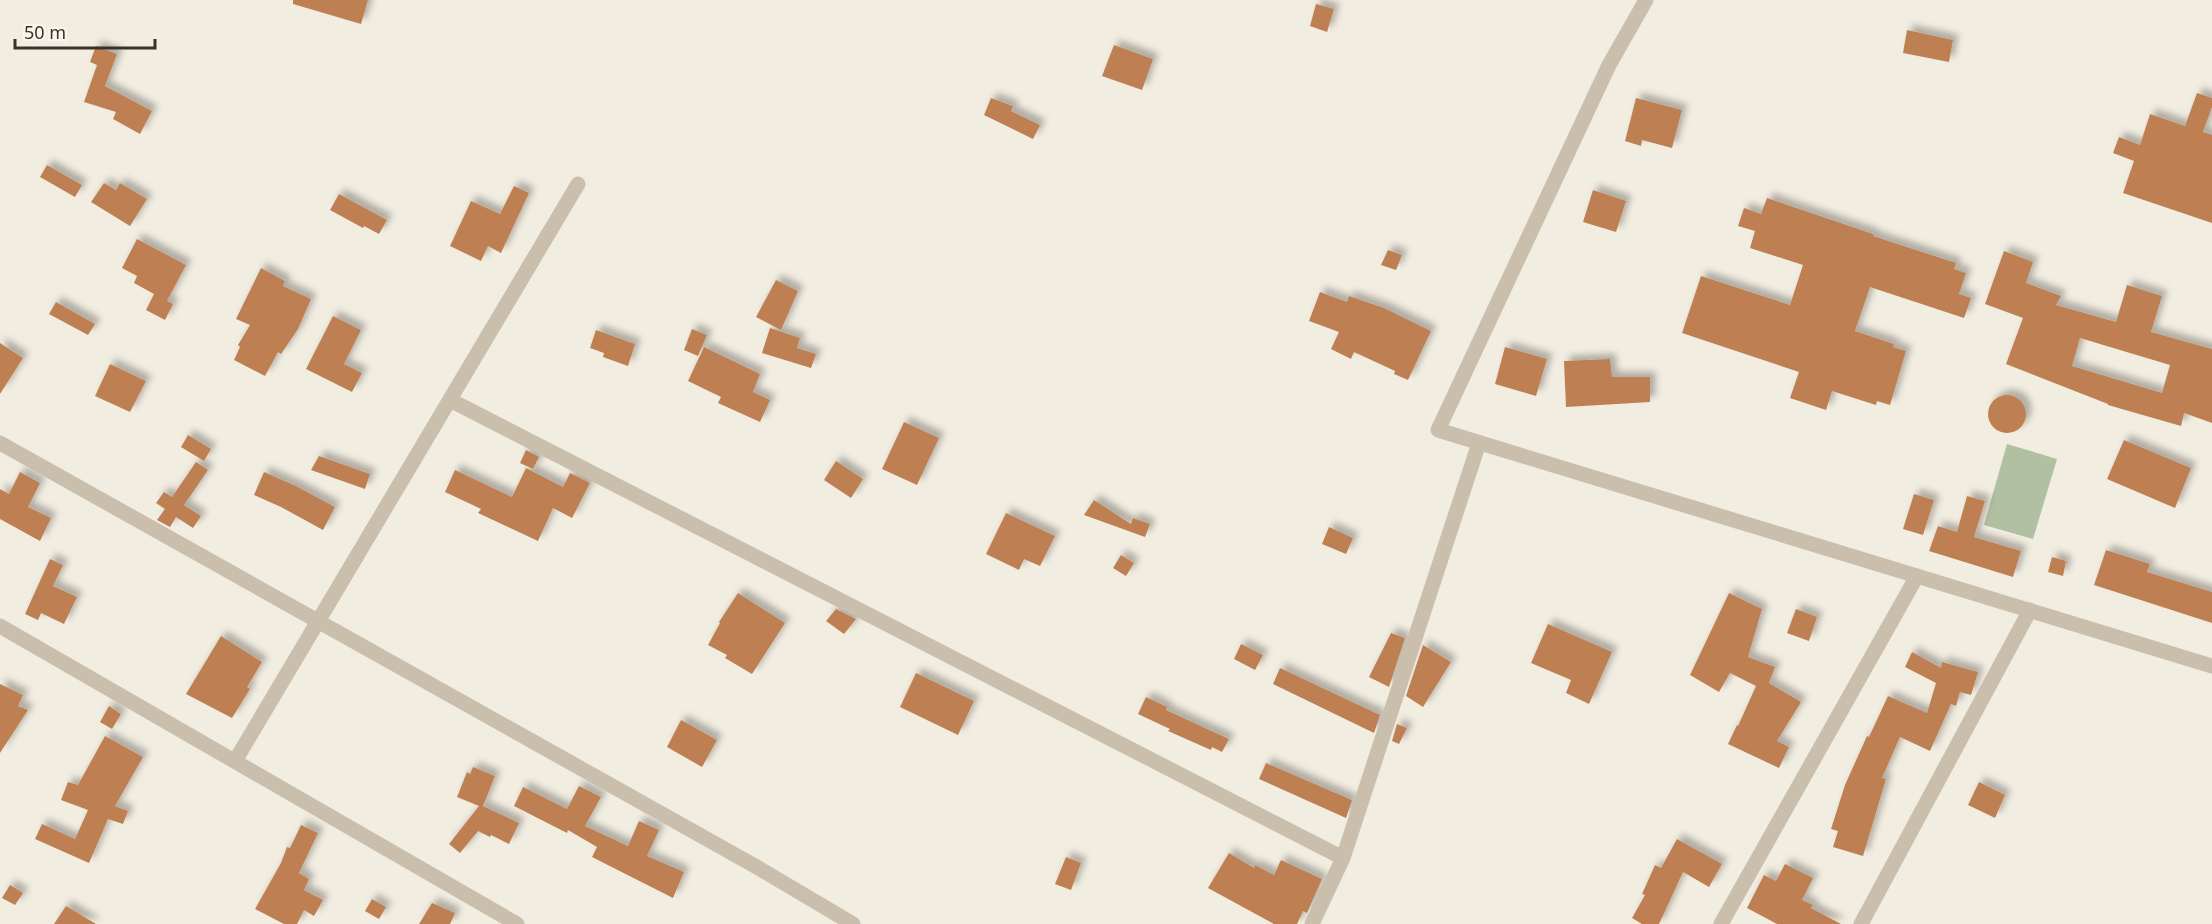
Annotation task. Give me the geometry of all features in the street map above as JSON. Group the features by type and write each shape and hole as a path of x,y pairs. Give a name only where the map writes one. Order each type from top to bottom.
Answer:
{"street":[{"path":"1646,0 1609,65 1438,430 2212,666"},
{"path":"235,761 578,184"},
{"path":"450,400 1343,858"},
{"path":"0,443 755,866 853,924"},
{"path":"1312,924 1343,858 1479,443"},
{"path":"1721,924 1917,576"},
{"path":"1861,924 2030,610"},
{"path":"0,626 517,924"}],"green space":[{"path":"2007,444 2057,459 2033,539 1984,525"}],"building":[{"path":"293,0 368,0 361,24 293,4"},
{"path":"1316,4 1334,9 1327,32 1310,26"},
{"path":"1907,30 1953,40 1949,62 1903,53"},
{"path":"1114,45 1153,59 1142,90 1102,76"},
{"path":"96,46 117,54 105,86 152,111 140,134 113,119 116,112 84,102 97,65 90,62"},
{"path":"2197,93 2212,98 2212,107 2203,132 2212,135 2212,223 2123,193 2134,161 2113,153 2119,137 2140,145 2150,114 2185,126"},
{"path":"991,98 1013,106 1011,111 1040,125 1033,139 984,115"},
{"path":"1636,98 1682,110 1672,148 1642,140 1641,146 1625,141"},
{"path":"47,165 82,185 75,197 40,177"},
{"path":"104,183 116,190 120,183 147,199 130,226 91,202"},
{"path":"514,186 529,193 501,253 488,246 481,261 450,246 471,201 500,214"},
{"path":"1593,190 1626,201 1616,232 1583,222"},
{"path":"339,194 387,220 379,234 330,210"},
{"path":"1767,198 1956,263 1954,269 1966,273 1959,294 1971,298 1964,318 1870,287 1855,331 1894,344 1893,347 1906,351 1890,405 1877,401 1876,405 1832,391 1826,410 1790,398 1799,372 1682,333 1701,276 1790,305 1803,265 1750,248 1755,231 1738,226 1744,208 1761,214"},
{"path":"137,239 186,265 167,301 173,304 165,320 146,310 154,294 134,283 137,276 122,268"},
{"path":"1388,250 1402,255 1396,270 1381,265"},
{"path":"2004,251 2033,262 2026,283 2061,296 2056,305 2116,322 2127,285 2162,296 2151,332 2212,349 2212,423 2184,413 2181,426 2108,405 2006,364 2023,318 1985,304","holes":["2080,338 2170,365 2162,393 2072,366"]},
{"path":"261,268 285,281 283,286 311,299 298,329 281,354 278,352 265,376 234,360 240,347 238,345 250,325 236,319"},
{"path":"776,280 798,291 781,330 756,317"},
{"path":"1320,292 1347,302 1349,296 1384,308 1431,331 1408,380 1394,374 1395,371 1354,352 1351,359 1331,349 1339,332 1309,321"},
{"path":"56,302 95,324 88,335 49,314"},
{"path":"333,316 361,330 344,364 362,373 352,392 306,369"},
{"path":"770,328 800,338 797,348 816,354 811,368 762,353"},
{"path":"692,329 707,335 698,356 684,350"},
{"path":"596,330 635,344 628,366 603,357 604,353 590,348"},
{"path":"0,343 23,358 0,394"},
{"path":"704,347 760,374 753,392 770,400 760,422 718,403 721,397 688,381"},
{"path":"1505,347 1547,359 1536,396 1495,384"},
{"path":"1610,359 1612,377 1650,377 1650,402 1566,407 1564,361"},
{"path":"110,364 146,381 130,412 95,396"},
{"path":"2007,395 2020,401 2026,414 2020,427 2007,433 1994,427 1988,414 1994,401"},
{"path":"904,422 939,438 917,485 882,469"},
{"path":"188,435 211,449 204,461 181,447"},
{"path":"2124,440 2191,468 2175,508 2107,479"},
{"path":"526,450 539,457 533,469 520,463"},
{"path":"319,456 370,474 365,489 311,470"},
{"path":"836,461 863,479 851,498 824,480"},
{"path":"196,462 208,470 184,505 201,516 193,528 176,517 170,527 157,520 165,509 156,503 164,492 172,497"},
{"path":"526,468 563,487 570,473 590,483 572,518 553,508 538,541 478,513 481,509 445,492 455,470 512,497"},
{"path":"20,472 40,483 28,507 51,518 40,541 0,519 0,489 9,494"},
{"path":"264,472 335,507 323,530 254,495"},
{"path":"1914,494 1934,500 1923,535 1903,529"},
{"path":"1967,496 1985,501 1974,537 2021,551 2013,577 1929,551 1938,526 1957,532"},
{"path":"1094,500 1131,524 1133,518 1150,524 1145,537 1084,515"},
{"path":"1006,513 1055,536 1040,566 1024,559 1019,570 986,554"},
{"path":"1329,527 1353,538 1346,554 1322,544"},
{"path":"2106,550 2150,564 2147,572 2212,592 2212,623 2094,585"},
{"path":"1121,555 1134,563 1126,576 1113,568"},
{"path":"2052,557 2066,561 2063,576 2048,572"},
{"path":"50,559 63,565 53,586 77,597 64,624 41,613 38,620 25,614"},
{"path":"738,593 785,623 752,674 725,658 727,655 708,645 719,622"},
{"path":"1729,593 1762,609 1748,657 1775,667 1769,683 1801,702 1777,741 1789,747 1779,768 1728,744 1756,686 1730,673 1719,692 1690,675"},
{"path":"836,609 856,619 844,634 826,621"},
{"path":"1796,609 1817,617 1809,641 1787,633"},
{"path":"1548,624 1612,652 1589,704 1566,693 1571,680 1531,663"},
{"path":"1391,633 1405,638 1389,687 1369,677"},
{"path":"221,636 262,662 247,687 250,689 232,718 186,694"},
{"path":"1241,644 1263,655 1255,670 1234,659"},
{"path":"1423,645 1451,662 1423,707 1406,696"},
{"path":"1912,652 1941,668 1942,662 1978,672 1971,695 1960,692 1956,706 1951,704 1930,751 1900,737 1882,778 1886,779 1863,856 1833,847 1838,831 1831,829 1845,785 1888,696 1927,713 1936,683 1905,667"},
{"path":"1280,668 1380,715 1374,733 1273,684"},
{"path":"916,673 974,701 958,735 900,707"},
{"path":"0,684 23,695 18,706 28,710 0,753"},
{"path":"1146,697 1167,707 1166,710 1229,739 1222,752 1212,747 1211,750 1168,731 1170,729 1138,714"},
{"path":"109,706 121,714 112,729 100,722"},
{"path":"681,720 717,740 702,767 667,747"},
{"path":"1397,724 1407,728 1399,744 1392,741"},
{"path":"105,736 143,757 115,806 128,811 123,824 108,819 89,863 35,839 42,824 75,839 88,810 61,800 68,782 78,785"},
{"path":"1266,763 1352,800 1346,818 1259,779"},
{"path":"473,767 495,776 483,806 519,823 509,844 478,831 460,853 449,844 479,806 457,797 467,772 470,774"},
{"path":"1979,782 2005,795 1995,818 1968,805"},
{"path":"579,786 601,797 585,826 628,846 639,821 659,830 647,856 684,872 673,898 592,857 597,847 568,830 567,833 514,806 523,787 567,809"},
{"path":"301,825 318,833 299,873 309,879 304,890 323,900 314,916 304,910 297,924 284,924 255,909"},
{"path":"1677,839 1722,864 1709,887 1683,872 1659,924 1642,924 1632,918 1645,895 1642,894 1655,865 1661,868"},
{"path":"1229,853 1254,868 1255,865 1274,875 1281,860 1322,879 1307,913 1303,911 1297,924 1274,924 1208,888"},
{"path":"1066,857 1081,863 1071,890 1055,884"},
{"path":"1785,864 1813,878 1802,900 1813,905 1811,908 1841,924 1777,924 1747,908 1764,875 1776,881"},
{"path":"10,885 23,893 15,905 2,898"},
{"path":"372,899 386,907 379,919 365,911"},
{"path":"432,903 455,913 450,924 419,924"},
{"path":"66,906 96,924 54,924"}]}
